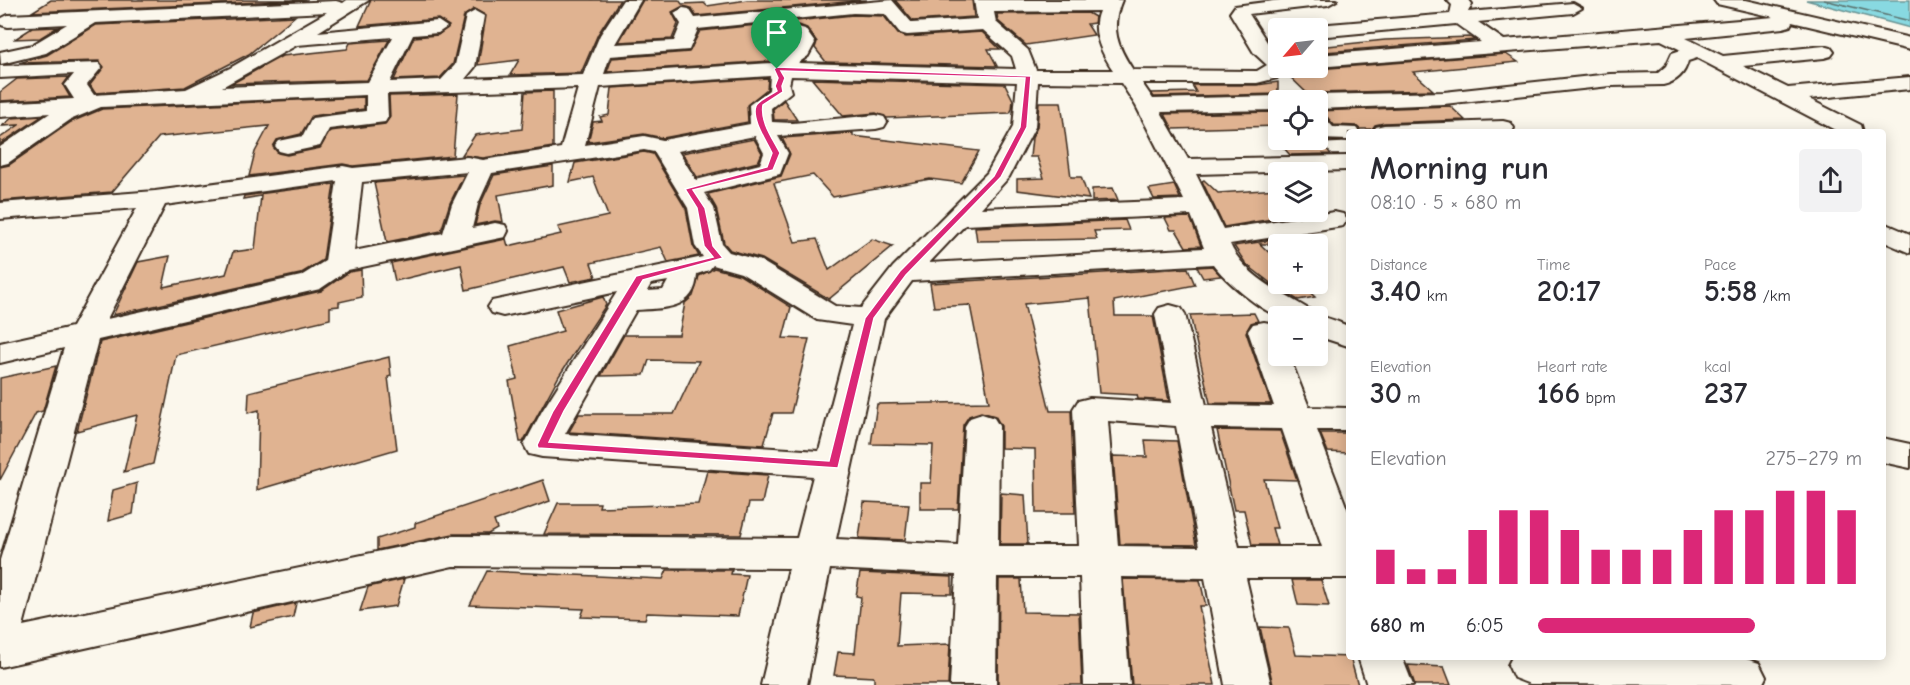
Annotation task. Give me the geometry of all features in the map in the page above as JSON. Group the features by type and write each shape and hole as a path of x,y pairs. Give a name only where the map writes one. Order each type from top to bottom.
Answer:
{"street":[{"path":"6,20 44,0"},
{"path":"0,58 39,49 118,0"},
{"path":"190,95 237,72 360,0"},
{"path":"572,155 590,81 623,11 632,0"},
{"path":"1268,56 1261,49 1239,13 1241,10 1328,0"},
{"path":"1722,0 1910,44"},
{"path":"685,75 682,46 687,19 801,6 853,8 885,4 907,30 985,10 1111,2 1106,34 1109,49 1126,78 1147,106 1201,207 1218,246 1231,269 1253,288 1283,306"},
{"path":"6,20 342,3"},
{"path":"210,84 219,73 342,3"},
{"path":"1328,29 1458,9 1573,8"},
{"path":"1458,9 1500,46"},
{"path":"784,685 869,318 903,273 997,177 1024,127 1028,76 1021,54 985,10"},
{"path":"447,86 465,67 475,16"},
{"path":"1328,61 1808,20"},
{"path":"289,41 438,27"},
{"path":"287,146 312,141 320,123 377,117 376,88 406,31"},
{"path":"777,69 801,52 805,44 798,33"},
{"path":"1664,34 1851,129"},
{"path":"1254,37 1268,36"},
{"path":"604,50 682,46"},
{"path":"1328,102 1444,98 1610,80 1663,79 1676,69 1679,57 1701,51"},
{"path":"1723,62 1824,52"},
{"path":"0,72 92,67 76,85 84,107 80,115 0,176"},
{"path":"0,158 62,115 98,101 190,95 590,81 777,69 1126,78 1257,77 1268,74"},
{"path":"688,189 771,169 776,153 764,128 759,110 760,105 780,92 778,86 782,78 777,69"},
{"path":"1416,75 1444,98 1493,128 1458,129"},
{"path":"1363,76 1421,129"},
{"path":"1786,95 1904,86"},
{"path":"1147,106 1268,103"},
{"path":"0,110 84,107"},
{"path":"0,211 155,199 343,173 350,176 467,164 483,167 644,143 663,147 764,128 793,130 876,122"},
{"path":"1328,134 1346,134"},
{"path":"663,147 701,208 709,246 718,258"},
{"path":"1328,165 1346,163"},
{"path":"455,240 465,204 483,167"},
{"path":"1178,167 1268,168"},
{"path":"339,263 350,176"},
{"path":"0,633 84,334 155,199"},
{"path":"959,217 1201,207"},
{"path":"903,273 1218,246 1333,219"},
{"path":"0,353 310,283 331,271 339,263 495,231"},
{"path":"1886,232 1910,245"},
{"path":"503,307 631,290 718,258 751,267 828,314 869,318"},
{"path":"631,290 559,411 542,445 834,465"},
{"path":"1170,314 1248,685"},
{"path":"1328,330 1346,337"},
{"path":"1264,331 1346,557"},
{"path":"1107,685 1090,409 1191,416 1346,419"},
{"path":"974,685 982,426"},
{"path":"1886,451 1910,456"},
{"path":"0,649 453,551 813,553 978,561 1346,563"},
{"path":"1381,660 1390,685"},
{"path":"1531,669 1743,676"}],"water":[{"path":"1806,0 1910,0 1910,28"}],"building":[{"path":"51,0 307,0 32,12"},
{"path":"371,0 620,0 598,34 581,73 510,75 519,60 478,65 486,16 474,9 464,16 453,64 440,78 394,80 414,37 438,35 449,26 438,19 359,26"},
{"path":"643,0 679,0 682,4 704,3 707,6 747,0 867,0 696,16 691,8 683,6 672,12 678,24 672,39 619,42"},
{"path":"895,0 972,0 974,17 913,21"},
{"path":"1088,13 1095,17 1094,23 1087,24 1094,35 1026,45 998,21 997,14"},
{"path":"853,15 884,16 898,34 906,37 982,32 1000,49 988,49 997,66 826,62 815,48 817,42 807,28 799,25 755,31 775,59 771,61 607,72 612,58 689,52 700,31"},
{"path":"295,16 249,54 185,87 95,93 90,85 104,67 99,61 19,63 47,55 96,25"},
{"path":"58,27 40,38 15,39 32,28"},
{"path":"1470,37 1475,40 1328,52 1328,46 1385,40"},
{"path":"389,40 367,80 231,84 282,56 347,49 350,43"},
{"path":"1506,54 1518,62 1413,72 1433,90 1328,93 1328,90 1304,90 1291,78 1328,78 1328,68"},
{"path":"69,77 63,85 70,97 0,101 0,92 17,79"},
{"path":"768,78 767,89 747,105 748,122 663,138 644,134 588,142 593,122 602,121 600,117 609,115 612,88"},
{"path":"812,79 1005,84 1013,100 1012,109 1010,113 887,118 876,113 843,116"},
{"path":"1278,82 1278,90 1268,90 1268,94 1154,97 1151,93 1196,92 1192,85 1257,85"},
{"path":"553,91 553,147 483,158 462,155 475,135 522,129 525,92"},
{"path":"458,94 453,156 353,166 343,164 249,176 255,152 269,126 159,137 112,192 0,201 0,167 9,165 71,122 102,109 364,97 364,109 312,116 301,134 277,140 273,147 278,153 287,155 320,148 330,131 385,124 390,117 389,96"},
{"path":"784,100 797,120 774,120 773,109"},
{"path":"1039,102 1061,102 1071,177 1081,177 1089,199 1017,190 1017,179 1044,178 1037,157 1030,157 1032,138 1037,127"},
{"path":"1450,106 1465,120 1384,123 1375,125 1372,129 1360,129 1356,126 1334,125 1328,118 1328,111"},
{"path":"1268,112 1268,126 1173,129 1165,114"},
{"path":"42,116 0,144 0,138 19,125 2,126 12,118"},
{"path":"853,133 853,136 979,151 961,183 930,179 833,197 813,175 774,183 795,242 817,239 829,270 872,239 893,246 829,299 762,259 730,250 724,243 716,208 708,194 781,176 790,154 782,138"},
{"path":"754,139 762,153 758,162 697,177 682,153"},
{"path":"1286,150 1327,150 1331,154 1290,155"},
{"path":"644,152 653,154 686,209 693,246 699,256 668,262 661,247 591,263 596,277 570,282 564,267 466,290 461,265 395,281 391,263 506,239 508,246 561,234 558,227 608,216 593,177 570,182 575,163"},
{"path":"553,166 553,185 498,195 503,222 495,221 475,225 480,205 494,175"},
{"path":"464,175 450,203 441,231 387,242 374,183"},
{"path":"1204,180 1218,193 1268,190 1268,220 1224,227 1202,181"},
{"path":"334,184 323,260 300,274 113,315 138,262 170,256 163,287 226,274 233,252 255,249 261,196 243,199 244,196"},
{"path":"1174,185 1180,198 1154,199 1149,189"},
{"path":"1113,188 1118,200 1092,201 1092,189"},
{"path":"1190,217 1201,246 1186,247 1176,230 1171,230 1165,218"},
{"path":"1125,220 1129,230 1094,231 1097,239 977,241 975,227"},
{"path":"1268,241 1268,244 1260,244 1268,252 1268,281 1246,264 1234,246"},
{"path":"1212,266 1221,276 1203,278 1197,267"},
{"path":"714,268 740,275 791,307 783,338 809,339 791,413 773,413 764,445 569,432 579,414 674,414 699,361 649,360 644,375 601,376 624,335 679,335 685,303 693,296 699,276"},
{"path":"1188,268 1195,285 1114,301 1115,316 1153,316 1169,401 1138,399 1137,395 1099,393 1090,298 1024,304 1050,411 1071,411 1075,513 1036,513 1035,449 1001,448 1001,426 995,416 981,412 969,416 963,425 958,509 920,509 920,483 931,483 933,445 871,444 877,404 989,402 970,305 934,307 930,283"},
{"path":"361,270 362,297 339,302 339,306 330,307 330,319 176,355 153,464 124,472 137,415 77,431 100,342 321,291 349,272"},
{"path":"1288,294 1312,294 1315,297 1298,300"},
{"path":"603,297 606,305 559,376 523,442 520,442 509,381 517,379 510,346 563,331 556,310"},
{"path":"1254,313 1258,321 1251,323 1246,332 1271,404 1210,403 1190,315"},
{"path":"389,357 391,376 388,377 397,449 257,490 259,410 248,413 249,392"},
{"path":"56,366 43,411 36,413 0,480 0,378"},
{"path":"1217,430 1280,431 1297,480 1264,479 1277,528 1272,528 1277,545 1252,545 1244,510 1234,510"},
{"path":"1320,433 1346,433 1346,453 1328,452"},
{"path":"1145,440 1177,441 1196,545 1120,544 1113,456 1147,457"},
{"path":"707,471 768,475 762,503 749,503 741,535 544,534 558,503 600,503 599,507 698,504"},
{"path":"543,480 550,501 494,521 497,529 488,534 453,534 377,550 377,539 415,527 415,523"},
{"path":"137,483 133,514 108,521 113,490"},
{"path":"1001,493 1025,495 1028,544 1000,544"},
{"path":"864,502 909,504 905,540 859,538"},
{"path":"667,570 732,570 731,574 747,575 738,616 647,613 645,619 581,617 584,609 470,605 487,571 663,579"},
{"path":"860,573 952,577 952,594 901,593 897,646 950,644 948,685 874,685 874,677 834,675 838,652 855,653 861,597 856,596"},
{"path":"404,579 396,606 360,611 368,587"},
{"path":"999,579 1021,579 1023,612 1079,613 1082,685 998,685"},
{"path":"1123,579 1200,580 1206,606 1199,606 1215,685 1132,685"},
{"path":"1292,580 1321,580 1329,606 1298,605"},
{"path":"296,603 293,617 250,627 253,613"},
{"path":"1260,627 1289,628 1296,655 1346,657 1346,660 1351,660 1358,685 1273,685"},
{"path":"1408,665 1444,667 1451,685 1415,685"}],"route":[{"path":"777,69 1028,76 1024,127 997,177 903,273 869,318 834,465 542,445 559,411 623,302 640,278 683,269 718,258 709,246 701,208 688,189 771,169 776,153 764,128 759,110 760,105 780,92 778,86 782,78 777,69"}]}
